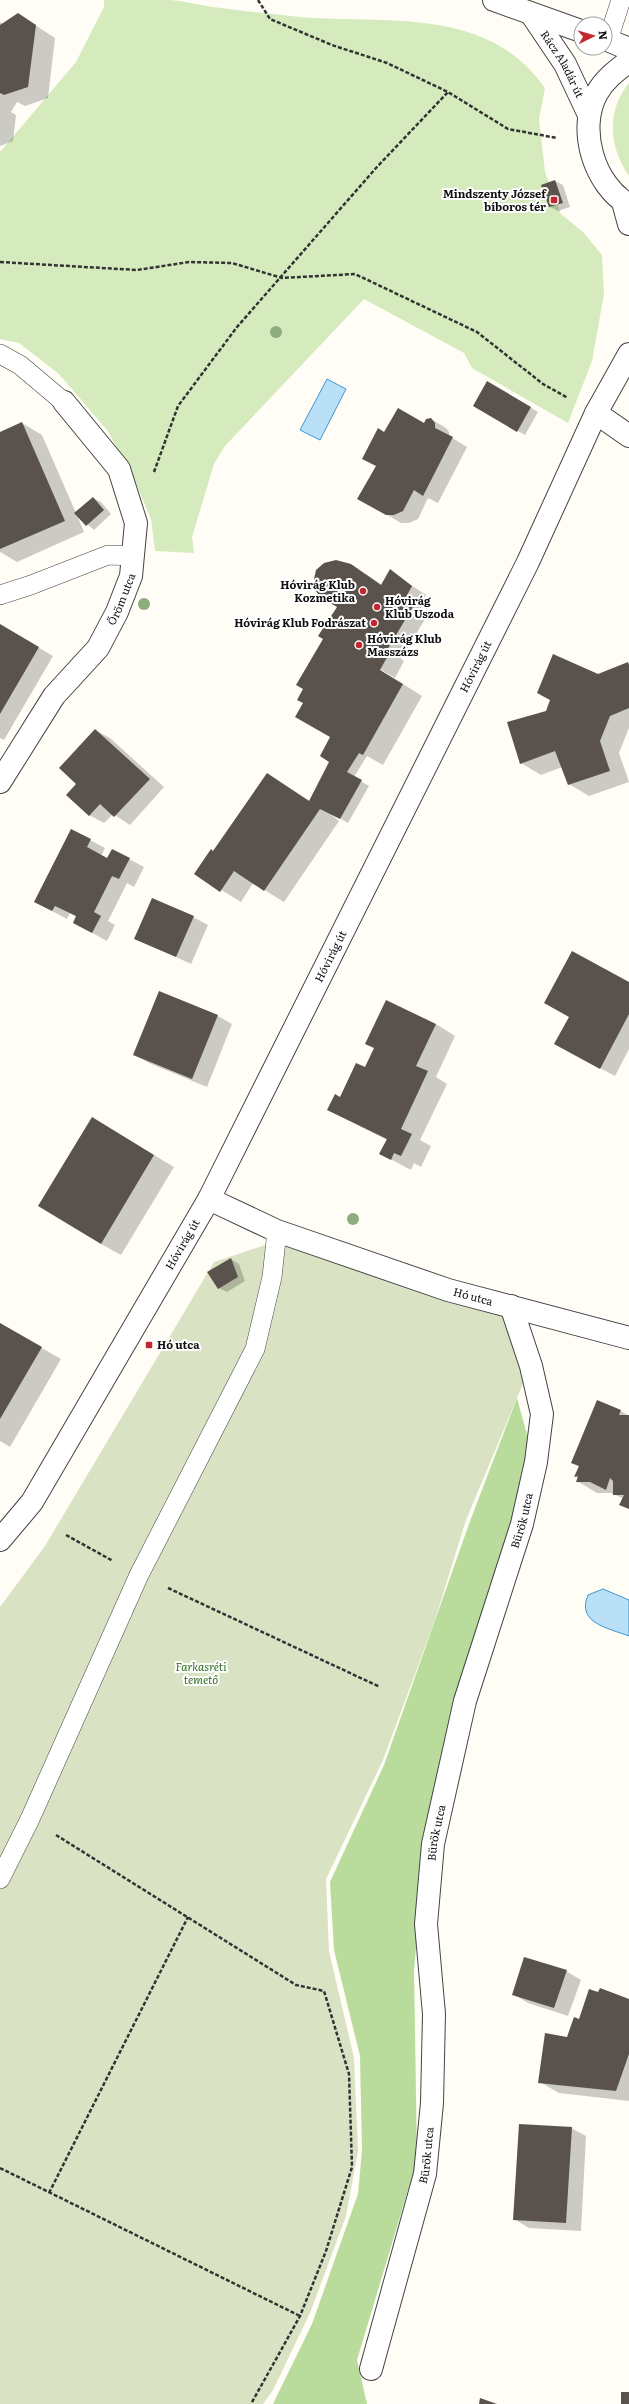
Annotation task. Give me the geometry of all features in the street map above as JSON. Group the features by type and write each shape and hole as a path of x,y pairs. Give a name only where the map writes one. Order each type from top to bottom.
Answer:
{"street":[{"name":"Rácz Aladár út","path":"494,0 532,16 573,29"},
{"name":"Rácz Aladár út","path":"532,16 565,64 589,115"},
{"path":"613,42 629,49"},
{"path":"629,61 606,79 596,95 589,115 589,144 600,174 626,203 629,224"},
{"name":"Hóvirág út","path":"0,1540 32,1502 209,1199 528,562 596,414 629,354"},
{"name":"Öröm utca","path":"0,782 54,696 98,648 117,612 131,576 136,523 119,469 64,402"},
{"path":"596,414 629,436"},
{"name":"Hó utca","path":"209,1199 278,1231 448,1290 629,1338"},
{"name":"Bürök utca","path":"371,2369 425,2174 432,2103 434,2022 426,1924 432,1844 464,1701 522,1524 536,1462 542,1414 531,1366 511,1306"}],"lane":[{"path":"613,22 622,0"},
{"path":"0,354 20,365 64,402"},
{"path":"0,595 31,585 108,555 133,556"},
{"path":"0,1879 30,1819 139,1575 255,1349 272,1277 278,1231"}],"path":[{"path":"258,0 270,18 332,45 387,63 448,92 508,129 589,144"},
{"path":"153,476 178,406 237,327 282,278 376,168 448,92"},
{"path":"0,262 136,270 189,262 232,263 282,278 355,274 477,332 543,384 596,414"},
{"path":"66,1535 139,1575 380,1687"},
{"path":"30,1819 296,1985 324,1991 349,2074 352,2167 326,2251 300,2316 251,2404"},
{"path":"49,2193 188,1917"},
{"path":"0,2168 300,2316"}],"green space":[{"path":"104,0 171,0 300,17 401,21 434,24 465,31 495,43 522,62 545,88 539,119 545,172 561,214 583,232 602,255 604,294 592,361 568,423 472,368 464,353 364,299 225,446 214,464 192,537 194,553 155,551 151,519 133,476 107,430 59,374 19,343 0,339 0,152 76,62 104,7"},
{"path":"629,83 629,176 617,153 613,129 616,105"},
{"name":"Farkasréti temető","path":"289,1237 512,1311 527,1374 466,1520 434,1623 383,1760 326,1879 329,1951 354,2058 358,2151 346,2216 310,2313 273,2390 263,2404 0,2404 0,1607 45,1546 214,1262"},
{"path":"517,1398 529,1442 519,1509 425,1844 414,1971 417,2160 357,2360 367,2404 273,2404 312,2324 358,2194 362,2150 360,2056 334,1950 330,1882 384,1765 469,1524"}],"water":[{"path":"327,379 346,389 320,440 300,430"},
{"path":"603,1589 629,1600 629,1636 596,1623 586,1612 585,1604 588,1595"}],"building":[{"path":"18,13 36,25 28,87 4,95 0,93 0,25"},
{"path":"555,180 563,203 549,207 541,185"},
{"path":"487,381 531,407 517,432 473,406"},
{"path":"398,408 424,423 426,419 431,418 435,423 435,428 453,437 423,496 414,490 403,511 394,515 386,515 357,499 376,466 362,459 378,428 384,432"},
{"path":"22,422 65,521 0,549 0,432"},
{"path":"93,497 104,510 86,526 74,513"},
{"path":"336,560 351,564 381,585 390,569 412,586 406,597 414,605 387,650 390,652 380,670 403,684 363,755 359,753 347,772 362,780 340,819 320,809 264,891 234,871 220,892 194,874 211,849 213,851 267,773 309,801 329,762 320,756 330,737 295,717 303,703 297,700 303,689 296,685 323,639 318,636 337,607 320,597 316,591 314,579 316,570 324,563"},
{"path":"0,624 39,647 0,714"},
{"path":"553,654 598,674 628,662 629,665 629,708 610,716 600,741 610,771 568,785 555,751 520,764 507,722 546,711 550,700 537,693"},
{"path":"95,729 150,779 114,817 100,804 89,816 66,795 76,784 59,768"},
{"path":"71,829 91,839 87,847 107,858 112,849 130,858 119,879 112,876 94,912 101,916 92,933 73,923 76,916 55,906 52,911 34,902"},
{"path":"152,898 194,916 176,957 134,939"},
{"path":"572,951 629,982 629,1014 600,1069 554,1044 569,1017 544,1003"},
{"path":"159,991 218,1015 192,1079 133,1055"},
{"path":"386,1000 436,1024 416,1066 428,1071 401,1129 412,1134 401,1156 394,1153 391,1160 379,1154 387,1139 327,1110 335,1094 340,1097 356,1063 365,1067 374,1048 365,1044"},
{"path":"92,1117 154,1155 101,1244 38,1206"},
{"path":"231,1258 238,1277 218,1289 207,1272"},
{"path":"0,1323 42,1347 0,1419"},
{"path":"597,1400 621,1410 619,1415 629,1415 629,1509 619,1505 624,1495 613,1495 613,1481 610,1478 606,1490 590,1482 576,1482 578,1476 574,1477 579,1466 571,1463"},
{"path":"524,1957 567,1970 554,2008 512,1995"},
{"path":"600,1988 629,1999 629,2054 616,2091 538,2083 545,2033 567,2037 574,2017 579,2019 589,1989 598,1992"},
{"path":"519,2124 572,2127 566,2223 513,2220"},
{"path":"621,2392 629,2392 629,2404 621,2404"},
{"path":"480,2398 497,2404 479,2404"}],"place":[{"name":"Mindszenty József bíboros tér","path":"554,200"},
{"name":"Hóvirág Klub Kozmetika","path":"363,591"},
{"name":"Hóvirág Klub Uszoda","path":"377,607"},
{"name":"Hóvirág Klub Fodrászat","path":"374,623"},
{"name":"Hóvirág Klub Masszázs","path":"359,645"},
{"name":"Hó utca","path":"149,1345"}]}
